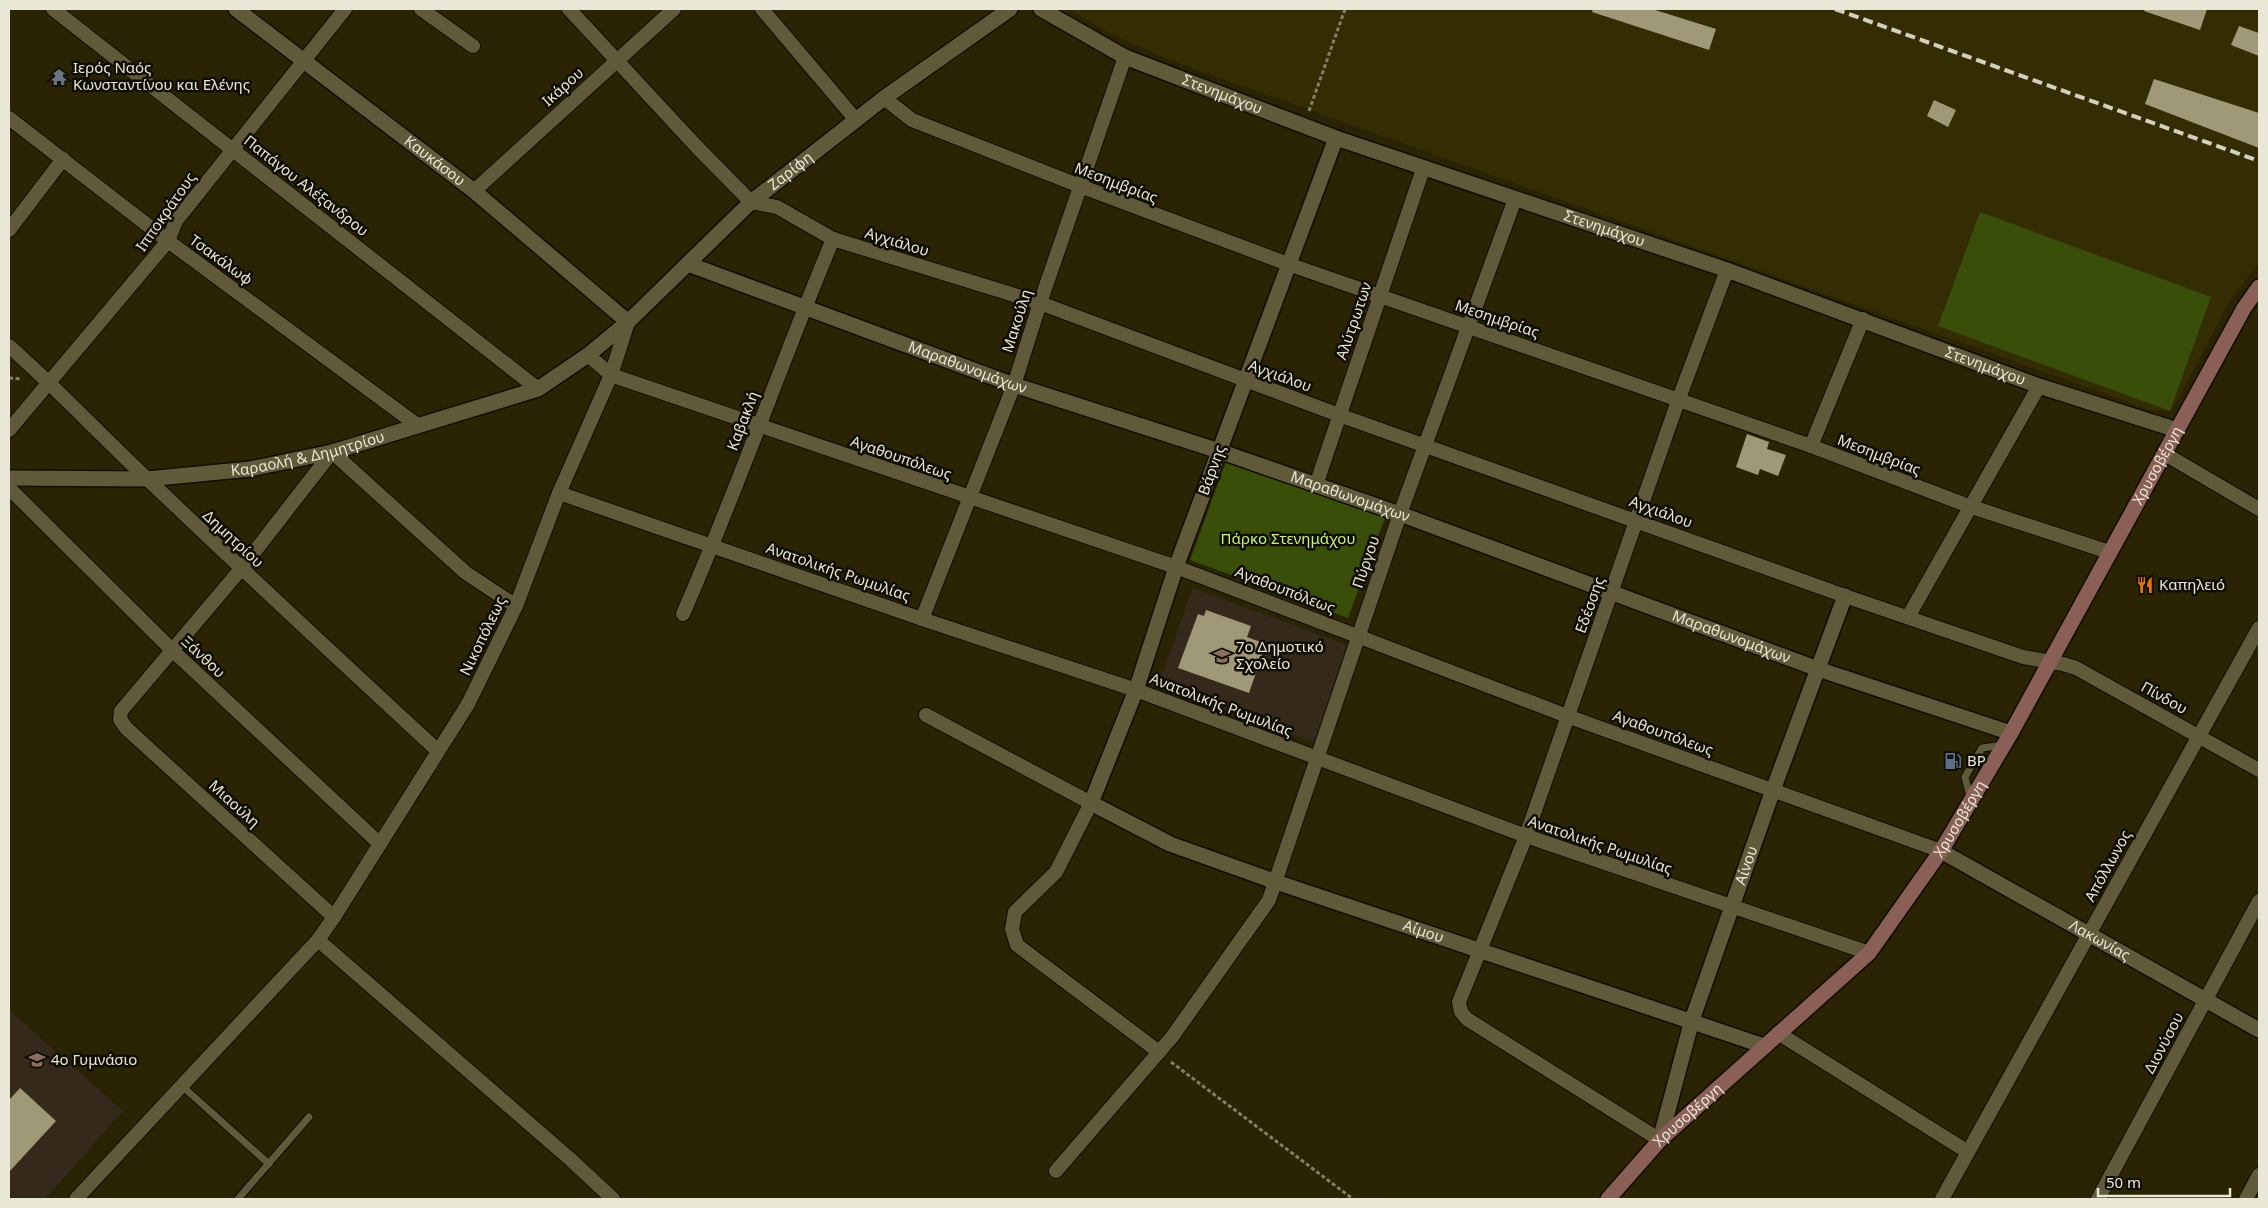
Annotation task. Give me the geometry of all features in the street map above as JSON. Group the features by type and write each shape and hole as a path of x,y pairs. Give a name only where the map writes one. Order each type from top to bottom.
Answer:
{"main road":[{"name":"Χρυσοβέργη","path":"1609,1199 1660,1140 1869,954 1941,851 2008,739 2244,308 2259,287"}],"street":[{"name":"Παπάγου Αλέξανδρου","path":"52,9 538,389"},
{"name":"Καυκάσου","path":"236,9 303,62 474,190 628,322"},
{"name":"Ιπποκράτους","path":"9,430 168,241 176,221 345,9"},
{"path":"421,9 473,46"},
{"path":"569,9 751,202"},
{"name":"Ικάρου","path":"474,190 674,9"},
{"path":"762,9 856,120"},
{"name":"Ζαρίφη","path":"588,355 628,322 751,202 884,98 1010,9"},
{"name":"Στενημάχου","path":"1040,9 1125,57 1336,138 1423,169 1727,270 2039,386 2177,430"},
{"name":"Μακούλη","path":"922,619 1014,385 1040,303 1125,57"},
{"name":"Μεσημβρίας","path":"884,98 912,120 1080,186 1288,264 1811,446 1969,506 2109,552"},
{"name":"Τσακάλωφ","path":"9,118 168,241 417,425"},
{"name":"Βάρνης","path":"1091,803 1136,690 1176,567 1336,138"},
{"path":"9,230 63,159"},
{"name":"Αλύτρωτων","path":"1316,485 1423,169"},
{"name":"Πύργου","path":"1056,1170 1172,1037 1269,900 1400,514 1515,199"},
{"name":"Αγχιάλου","path":"751,202 777,207 833,239 1040,303 1425,447 1636,520 1845,596 2023,657 2051,662"},
{"name":"Καβακλή","path":"683,614 713,546 758,426 833,239"},
{"name":"Μαραθωνομάχων","path":"688,264 804,309 1014,385 1220,451 1400,514 2008,739"},
{"name":"Εδέσσης","path":"1660,1140 1464,1016 1459,1007 1460,997 1482,951 1526,836 1678,401 1727,270"},
{"path":"1811,446 1863,319"},
{"name":"Νικοπόλεως","path":"76,1199 318,940 438,752 468,704 516,606 559,493 611,375 628,322"},
{"name":"Δημητρίου","path":"9,346 50,382 241,569 438,752"},
{"path":"588,355 611,375"},
{"name":"Καραολή & Δημητρίου","path":"9,478 147,479 250,469 332,452 538,389 588,355"},
{"name":"Αγαθουπόλεως","path":"611,375 1176,567 1567,716 1941,851"},
{"path":"1908,617 1969,506 2039,386"},
{"path":"172,650 241,569 332,452 466,573 516,606"},
{"path":"2165,454 2259,509"},
{"name":"Ξάνθου","path":"9,488 172,650 380,844"},
{"name":"Ανατολικής Ρωμυλίας","path":"559,493 922,619 1136,690 1316,759 1526,836 1869,954"},
{"name":"Αίνου","path":"1660,1140 1692,1020 1773,790 1845,596"},
{"name":"Απόλλωνος","path":"1942,1199 2259,628"},
{"name":"Μιαούλη","path":"172,650 121,711 120,719 126,728 334,917"},
{"name":"Πίνδου","path":"2051,662 2076,668 2259,770"},
{"path":"926,715 1091,803 1056,872 1015,912 1012,929 1017,945 1159,1052"},
{"name":"Αίμου","path":"1091,803 1170,844 1276,882 1692,1020 1764,1046"},
{"name":"Λακωνίας","path":"1941,851 2259,1030"},
{"name":"Διονύσου","path":"2098,1199 2259,901"},
{"path":"318,940 562,1152 613,1199"},
{"path":"1778,1033 1968,1152"},
{"path":"2246,1199 2259,1175"}],"lane":[{"path":"182,1086 269,1164"},
{"path":"238,1199 310,1117"}],"path":[{"path":"1308,110 1345,9"},
{"path":"1159,1052 1353,1199"}],"shaded area":[{"path":"1068,9 2259,9 2259,264 2229,302 2179,398 2170,411 2153,411 1167,59 1104,30"},
{"path":"1193,588 1350,646 1315,742 1158,685"},
{"name":"4o Γυμνάσιο","path":"9,1010 123,1111 45,1199 9,1199"}],"green space":[{"path":"1980,212 2211,297 2170,411 1938,326"},
{"name":"Πάρκο Στενημάχου","path":"1227,459 1385,518 1348,618 1190,560"}],"building":[{"path":"1593,9 1652,9 1716,29 1709,50 1592,12"},
{"path":"2145,9 2207,9 2200,30 2144,11"},
{"path":"2239,26 2259,33 2259,56 2231,45"},
{"path":"2154,79 2259,113 2259,148 2145,104"},
{"path":"1934,100 1956,110 1948,127 1927,116"},
{"path":"1747,434 1769,442 1767,449 1786,455 1778,476 1760,469 1758,475 1736,467"},
{"name":"7ο Δημοτικό Σχολείο","path":"1206,610 1251,626 1247,637 1266,644 1249,693 1178,668 1198,614 1204,616"},
{"path":"20,1088 56,1121 9,1172 9,1100"}],"railway":[{"path":"1835,9 2259,161"}],"place":[{"name":"Ιερός Ναός Κωνσταντίνου και Ελένης","path":"59,77"},
{"name":"Καπηλειό","path":"2145,585"},
{"name":"7ο Δημοτικό Σχολείο","path":"1222,656"},
{"name":"BP","path":"1953,761"},
{"name":"4o Γυμνάσιο","path":"37,1060"}]}
